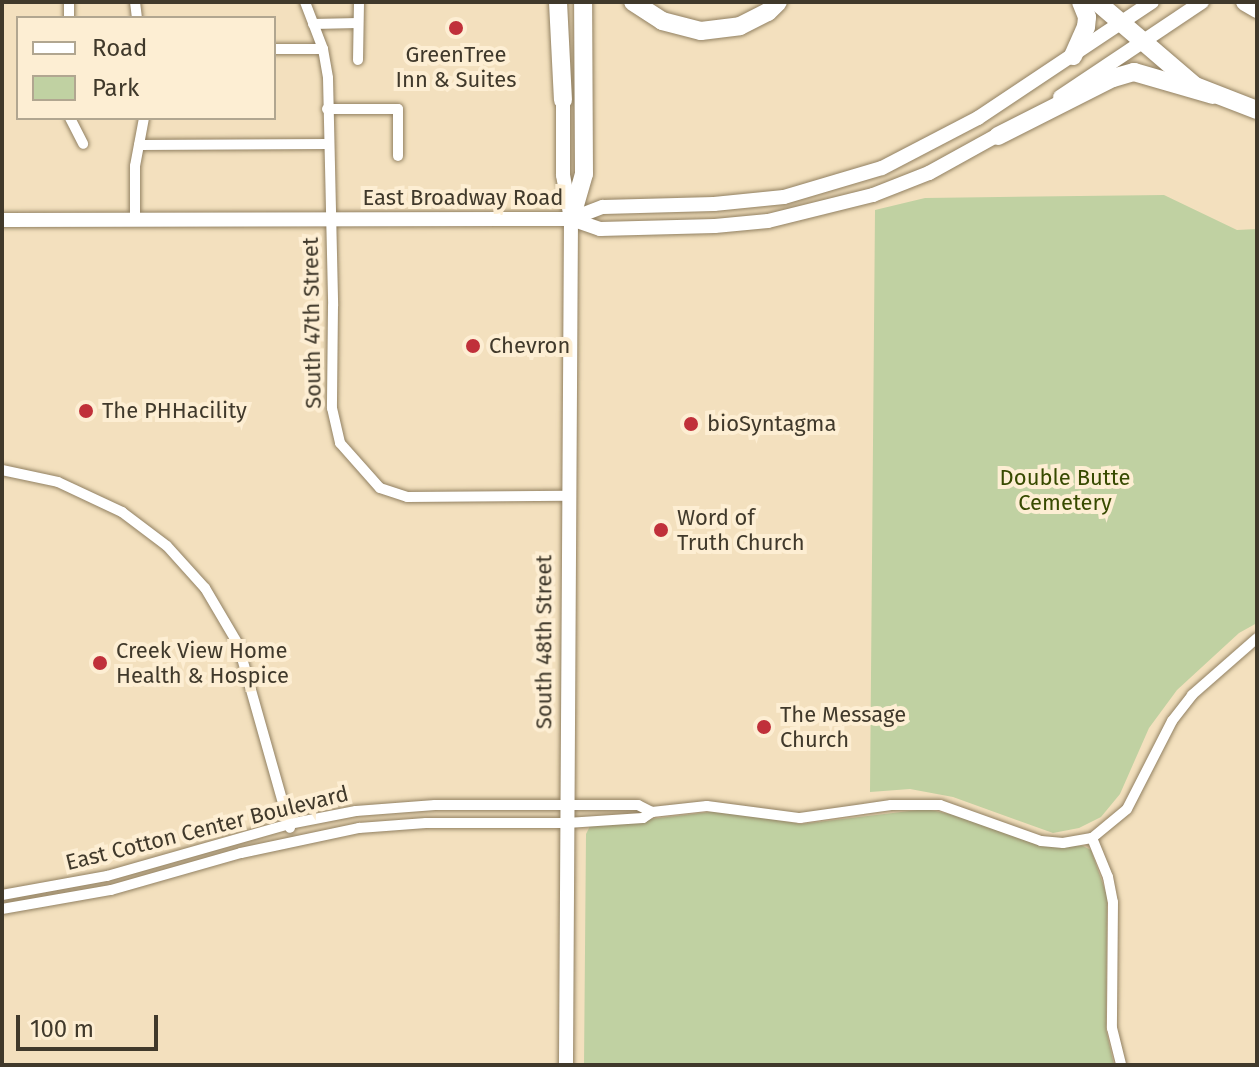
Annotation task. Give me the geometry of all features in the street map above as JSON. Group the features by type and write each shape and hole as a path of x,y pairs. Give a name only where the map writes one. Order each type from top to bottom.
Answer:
{"highway":[{"name":"South 48th Street","path":"558,2 563,100"},
{"name":"South 48th Street","path":"571,219 584,174 583,2"},
{"path":"633,2 662,21 701,31 740,26 768,12 778,2"},
{"path":"1073,56 1086,27 1087,17 1081,2"},
{"path":"1097,2 1181,76 1213,95"},
{"path":"1245,2 1257,9"},
{"path":"998,136 1113,78 1134,72 1257,110"}],"main road":[{"path":"571,219 603,207 748,201 844,182 932,143 1073,56 1152,2"},
{"name":"East Broadway Road","path":"2,220 571,219 600,229 715,226 768,221 821,210 929,173 998,136 1202,2"},
{"name":"South 48th Street","path":"563,100 563,175 571,219 566,1065"}],"street":[{"name":"South 47th Street","path":"305,2 323,49 328,78 332,418 340,443 357,466 380,488 407,497 569,496"},
{"path":"358,60 359,2"},
{"path":"313,24 358,23"},
{"path":"276,49 323,49"},
{"path":"327,109 398,109 398,156"},
{"path":"71,120 83,144"},
{"path":"135,219 139,145 144,120"},
{"path":"139,145 328,144"},
{"path":"2,470 58,482 122,512 167,546 205,588 238,644 293,841"},
{"path":"652,812 720,806 800,818 891,805 924,804 969,813 1041,841 1063,843 1092,838 1127,809 1172,721 1192,695 1257,638"},
{"name":"East Cotton Center Boulevard","path":"2,895 152,865 289,824 356,811 411,806 638,805 652,812 643,818 567,823 399,824 293,841 111,890 2,909"},
{"path":"1092,838 1108,877 1113,902 1112,1028 1121,1065"}],"green space":[{"name":"Double Butte Cemetery","path":"1164,195 1237,230 1257,229 1257,623 1239,633 1177,690 1149,728 1120,794 1101,817 1079,828 1053,833 953,797 910,789 870,792 875,210 925,198"},
{"path":"926,809 963,817 1038,845 1083,846 1091,850 1107,896 1106,1030 1114,1065 584,1065 586,834 590,826 719,811 801,824"}],"place":[{"name":"GreenTree Inn & Suites","path":"456,28"},
{"name":"Chevron","path":"473,346"},
{"name":"The PHHacility","path":"86,411"},
{"name":"bioSyntagma","path":"691,424"},
{"name":"Word of Truth Church","path":"661,530"},
{"name":"Creek View Home Health & Hospice","path":"100,663"},
{"name":"The Message Church","path":"764,727"}]}
